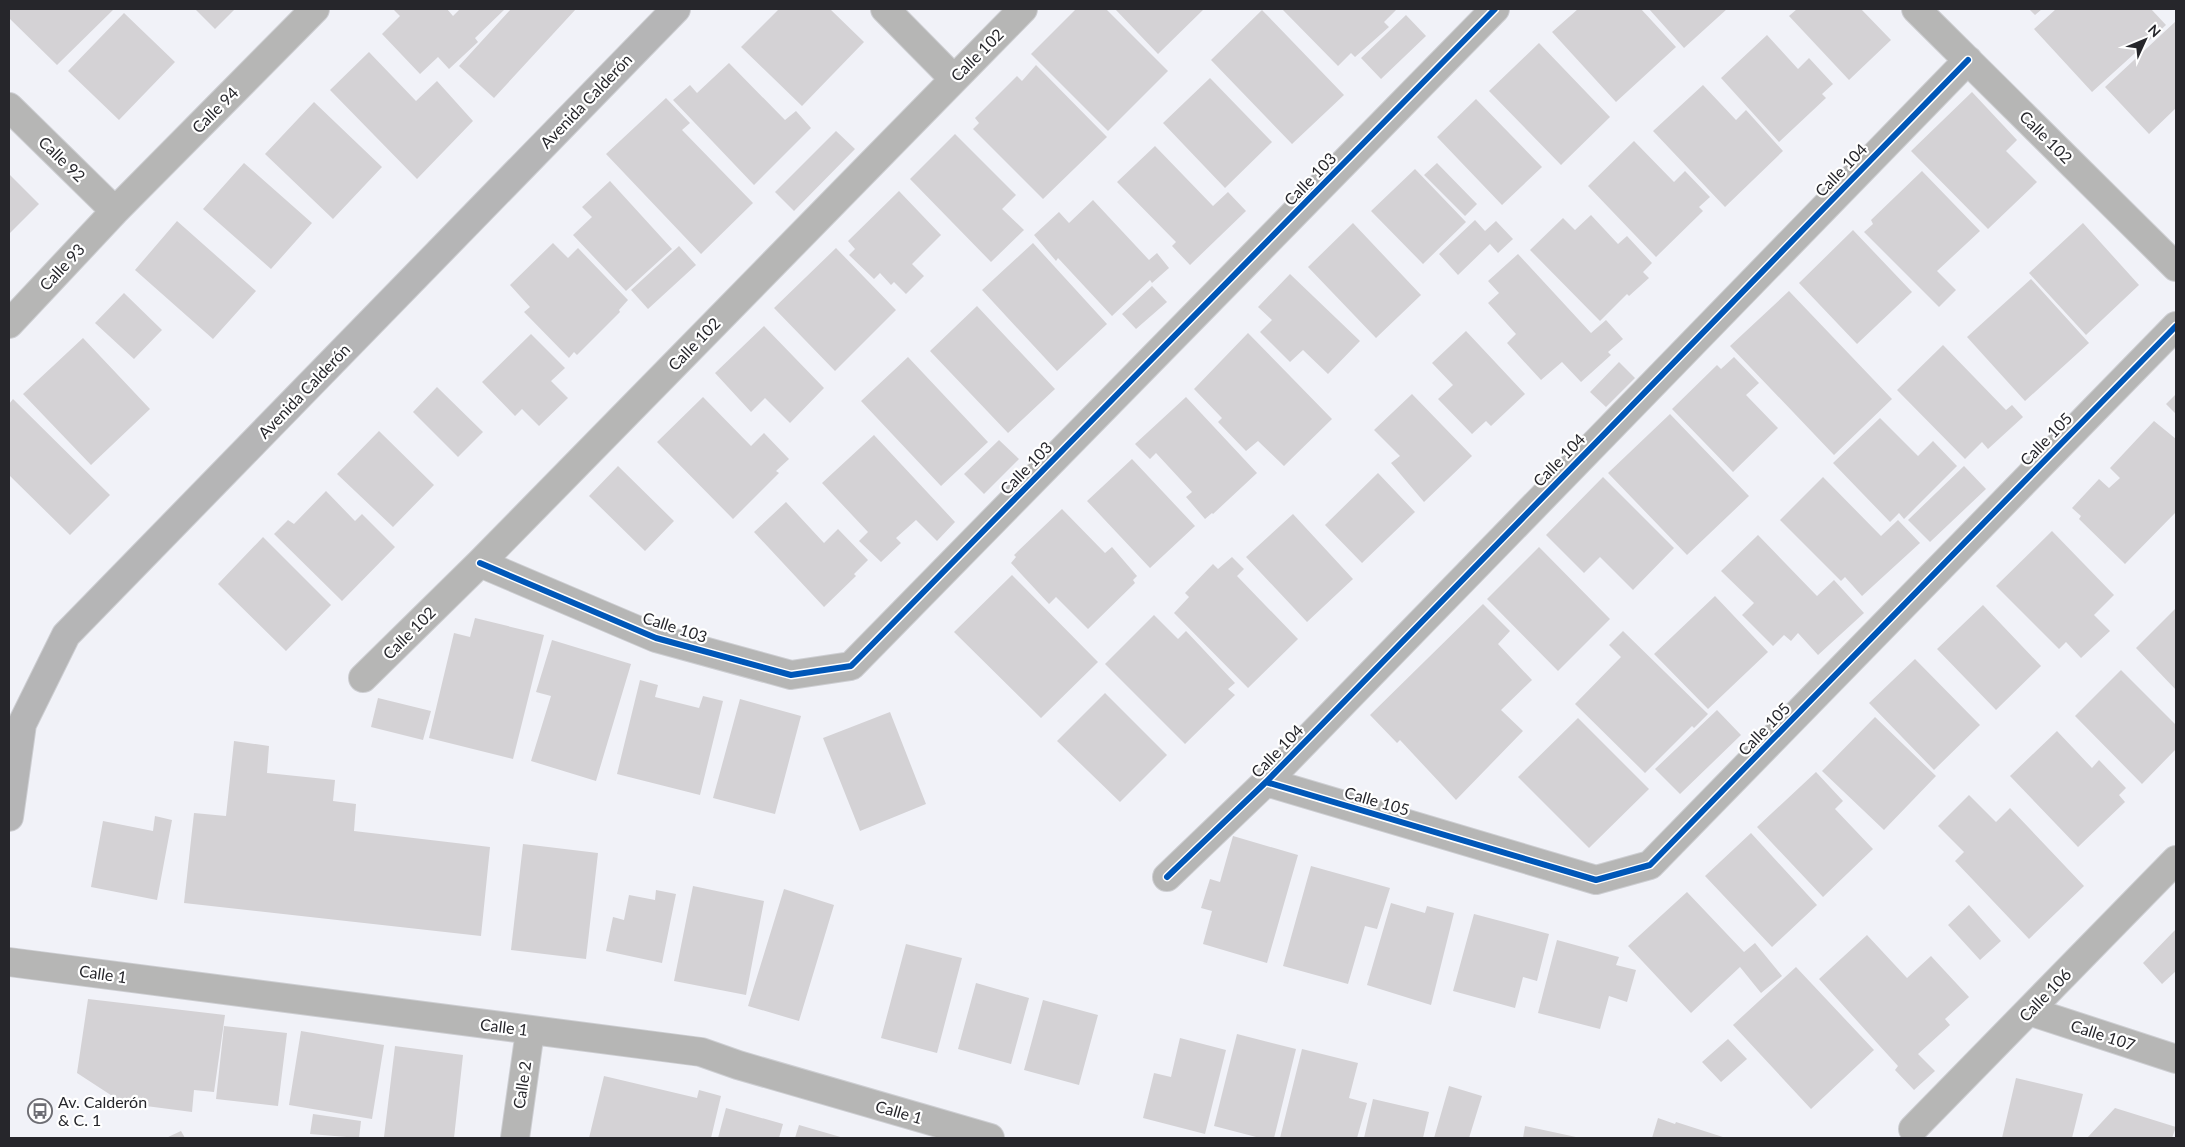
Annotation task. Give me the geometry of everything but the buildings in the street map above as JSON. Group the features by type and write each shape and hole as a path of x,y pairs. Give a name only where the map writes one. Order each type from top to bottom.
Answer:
{"street":[{"name":"Calle 94","path":"114,211 315,9"},
{"name":"Avenida Calderón","path":"9,816 22,724 66,635 676,9"},
{"path":"885,9 953,78"},
{"name":"Calle 102","path":"363,678 480,562 953,78 1023,9"},
{"name":"Calle 103","path":"480,562 666,641 790,676 851,666 1495,9"},
{"name":"Calle 102","path":"1916,9 2176,267"},
{"name":"Calle 104","path":"1167,877 1266,782 1968,60"},
{"name":"Calle 92","path":"9,107 114,211"},
{"name":"Calle 93","path":"9,324 114,211"},
{"name":"Calle 105","path":"1266,782 1596,880 1650,865 2176,326"},
{"name":"Calle 106","path":"1913,1129 2176,860"},
{"name":"Calle 1","path":"9,962 701,1052 738,1065 990,1138"},
{"name":"Calle 107","path":"2029,1011 2176,1058"},
{"name":"Calle 2","path":"515,1138 530,1031"}],"cycle path":[{"path":"480,563 656,638 791,675 851,666 1495,9"},
{"path":"1167,877 1266,782 1968,60"},
{"path":"1266,782 1596,880 1650,865 2176,326"}],"place":[{"name":"Av. Calderón & C. 1","path":"40,1111"}]}
